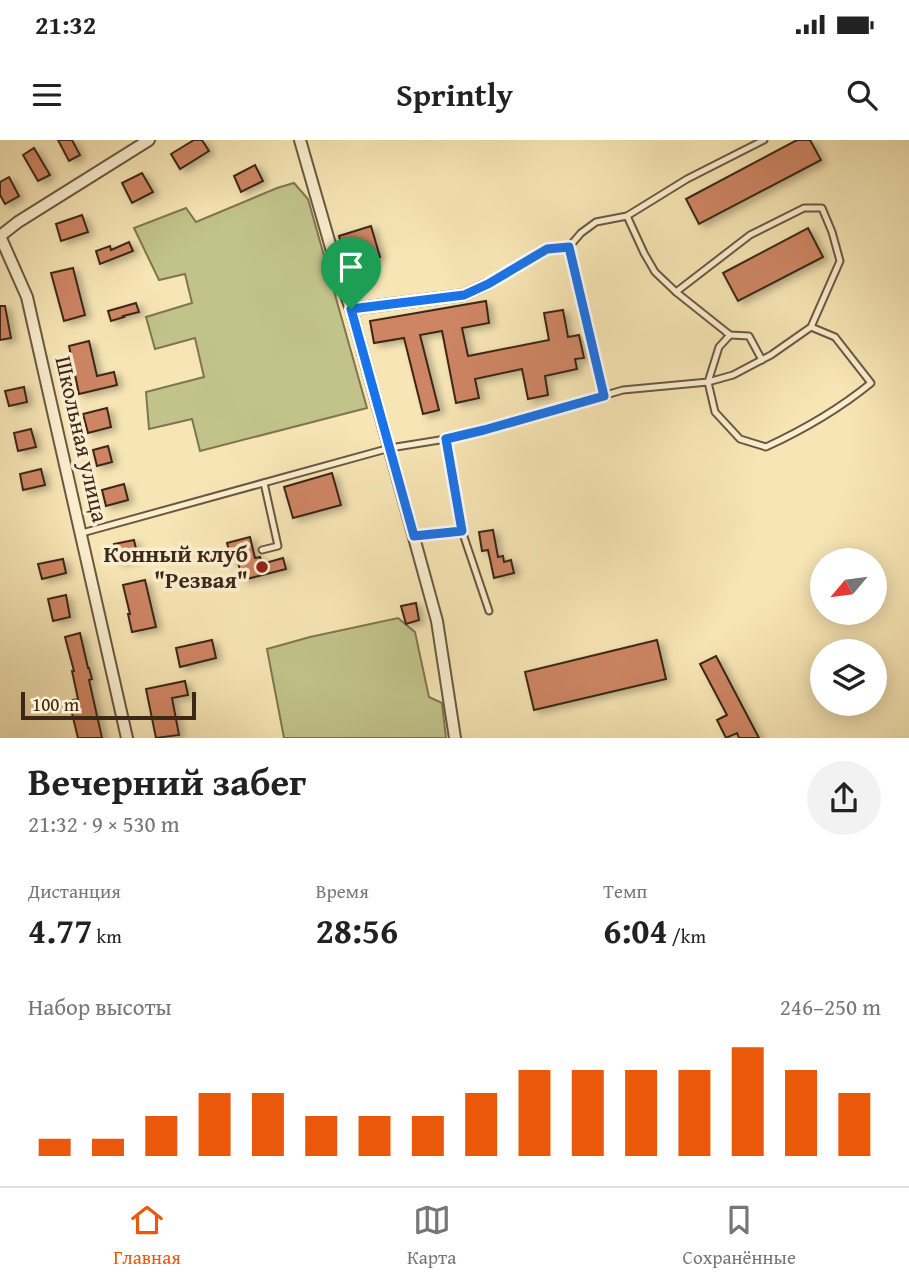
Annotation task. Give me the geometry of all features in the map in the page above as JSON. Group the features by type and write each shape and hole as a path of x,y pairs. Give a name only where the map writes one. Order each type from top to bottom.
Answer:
{"street":[{"path":"0,236 149,140"},
{"path":"300,140 351,309 437,621 455,738"},
{"name":"Школьная улица","path":"0,236 27,297 127,738"},
{"path":"351,309 464,295 488,284"}],"lane":[{"path":"488,284 547,249 569,247 581,233 596,222 627,216 687,179 764,140"},
{"path":"82,533 390,448 484,430 623,390 708,382 733,375 762,360 811,327 840,261 822,208 804,208 750,235 676,292"},
{"path":"627,216 655,272 730,335 749,336 762,360"},
{"path":"569,247 604,396"},
{"path":"730,335 719,347 708,382 715,412 740,439 766,447 803,430 871,383 835,337 811,327"},
{"path":"446,439 462,531 489,611"},
{"path":"262,550 278,547 264,483"},
{"path":"414,536 462,531"}],"green space":[{"path":"294,183 308,199 367,408 200,451 192,419 149,429 146,392 204,377 195,338 155,349 146,317 192,303 185,274 159,280 134,228 186,208 196,222"},
{"path":"398,618 415,632 429,697 442,703 446,738 284,738 267,649"}],"building":[{"path":"58,140 72,140 80,155 69,161"},
{"path":"194,140 202,140 209,151 180,169 171,154"},
{"path":"797,140 810,140 821,160 699,224 686,199"},
{"path":"34,148 50,175 38,181 23,155"},
{"path":"255,165 263,181 241,192 234,176"},
{"path":"142,173 153,192 132,203 122,183"},
{"path":"9,177 19,196 5,204 0,195 0,182"},
{"path":"82,215 88,232 61,241 56,224"},
{"path":"371,226 380,257 370,260 372,268 350,275 339,236"},
{"path":"808,228 823,257 738,301 723,273"},
{"path":"129,242 133,251 100,264 96,251 110,246 111,250"},
{"path":"73,268 85,315 64,321 51,273"},
{"path":"486,301 489,323 462,328 468,356 549,340 544,313 563,310 568,337 579,335 584,358 575,359 577,369 545,376 548,395 528,399 522,369 475,379 479,398 456,403 442,331 420,335 439,410 423,414 404,338 374,343 370,321"},
{"path":"136,303 139,312 111,321 108,311"},
{"path":"0,306 5,306 11,338 0,340"},
{"path":"89,341 97,376 114,372 117,385 79,394 69,346"},
{"path":"24,387 27,402 9,406 5,391"},
{"path":"107,408 111,427 88,433 83,414"},
{"path":"31,429 36,447 18,451 14,433"},
{"path":"108,446 112,462 97,466 93,450"},
{"path":"41,469 45,485 23,490 20,474"},
{"path":"332,473 341,505 293,518 284,487"},
{"path":"124,484 128,500 106,506 102,490"},
{"path":"493,530 498,557 503,556 504,562 511,560 514,573 494,578 488,550 482,551 479,532"},
{"path":"250,537 255,558 260,557 262,564 283,558 286,569 243,580 237,559 232,561 227,543"},
{"path":"134,540 138,558 118,562 114,544"},
{"path":"63,559 66,573 42,579 38,564"},
{"path":"145,580 156,627 132,632 123,585"},
{"path":"66,595 70,617 53,621 48,599"},
{"path":"416,603 419,620 406,624 401,606"},
{"path":"80,633 92,679 89,680 102,738 78,738 69,701 78,699 65,637"},
{"path":"212,640 216,658 180,667 176,648"},
{"path":"657,640 666,679 534,710 525,672"},
{"path":"716,656 759,738 739,738 737,733 726,738 717,720 727,715 700,664"},
{"path":"185,681 188,695 172,698 179,735 156,738 146,689"}],"place":[{"name":"Конный клуб \"Резвая\"","path":"262,567"}],"route":[{"path":"569,247 604,396 446,439 462,531 414,536 351,309 464,295 547,249 569,247"}]}
